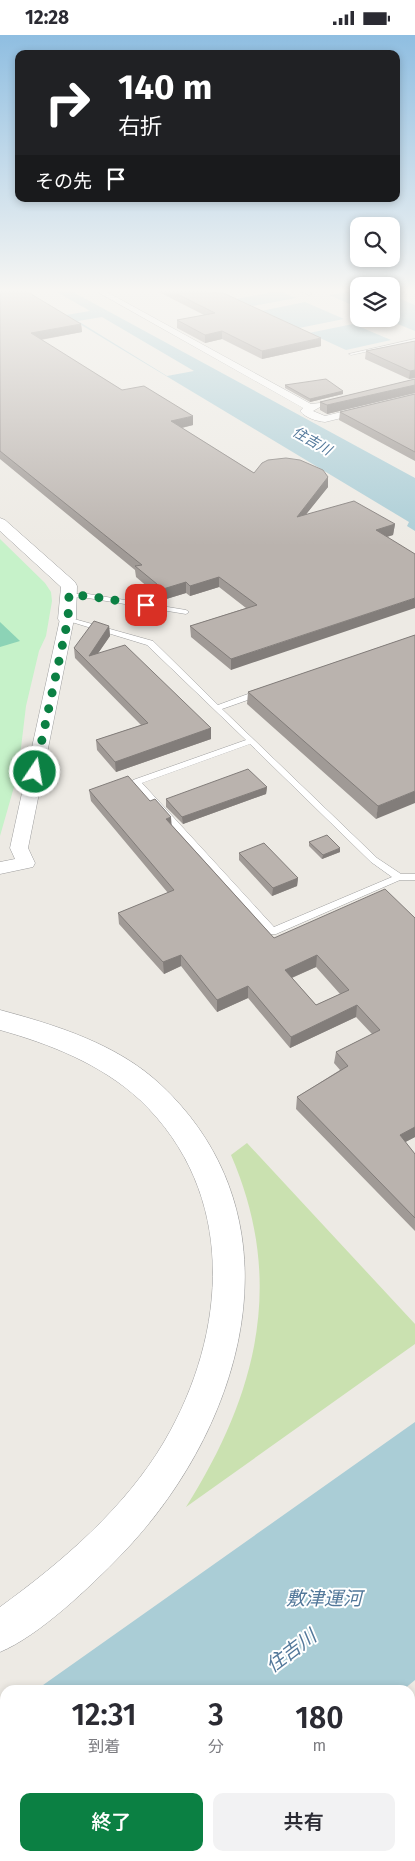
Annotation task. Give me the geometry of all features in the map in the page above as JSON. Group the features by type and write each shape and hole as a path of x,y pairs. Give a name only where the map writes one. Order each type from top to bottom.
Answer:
{"street":[{"path":"254,376 309,407"},
{"path":"327,403 309,407 305,411 318,418 325,419 415,397"},
{"path":"0,523 69,586 68,619 19,848 26,863 0,868"},
{"path":"0,1020 59,1038 116,1066 150,1091 181,1123 205,1164 220,1202 228,1237 231,1287 222,1351 198,1417 176,1457 144,1499 103,1546 44,1598 0,1633"}],"lane":[{"path":"69,595 88,596 186,612"},
{"path":"68,619 150,643 374,860 399,877"},
{"path":"217,708 264,691"},
{"path":"251,741 136,782 273,932 399,877 415,877"}],"green space":[{"path":"0,539 45,583 51,592 52,601 46,636 39,651 26,706 18,773 0,836"},
{"path":"0,622 20,641 0,647"},
{"path":"247,1143 415,1324 415,1344 186,1507 211,1465 231,1422 246,1379 256,1336 260,1292 257,1248 248,1202 231,1155"}],"water":[{"name":"住吉川","path":"166,376 228,376 415,478 415,531 407,526 409,522"},
{"name":"敷津運河","path":"415,1422 415,1680 409,1685 43,1685"}],"building":[{"path":"0,376 100,376 122,390 144,386 193,416 171,421 254,473 262,463 268,460 286,458 300,460 323,470 328,477 297,517 354,501 395,524 376,530 415,554 415,598 231,659 190,626 257,605 219,577 190,586 186,582 163,589 135,566 142,565 0,451"},
{"path":"326,379 343,391 310,399 285,385"},
{"path":"415,379 415,385 327,405 320,402"},
{"path":"415,394 415,452 340,412"},
{"path":"94,621 109,626 89,656 125,645 211,728 115,762 96,740 148,723 74,648"},
{"path":"415,635 415,791 378,806 248,692"},
{"path":"248,769 267,787 182,817 166,799"},
{"path":"128,776 150,801 155,799 171,817 166,819 274,938 385,889 415,918 415,1127 400,1135 415,1154 415,1218 297,1097 348,1066 336,1052 380,1030 357,1005 291,1037 248,986 217,1000 181,955 163,962 118,913 174,890 89,790","holes":["317,955 349,990 316,1005 285,970"]},
{"path":"327,835 340,848 323,855 309,842"},
{"path":"264,843 298,878 273,888 239,853"}],"route":[{"path":"35,772 68,619 69,595 146,605"}]}
